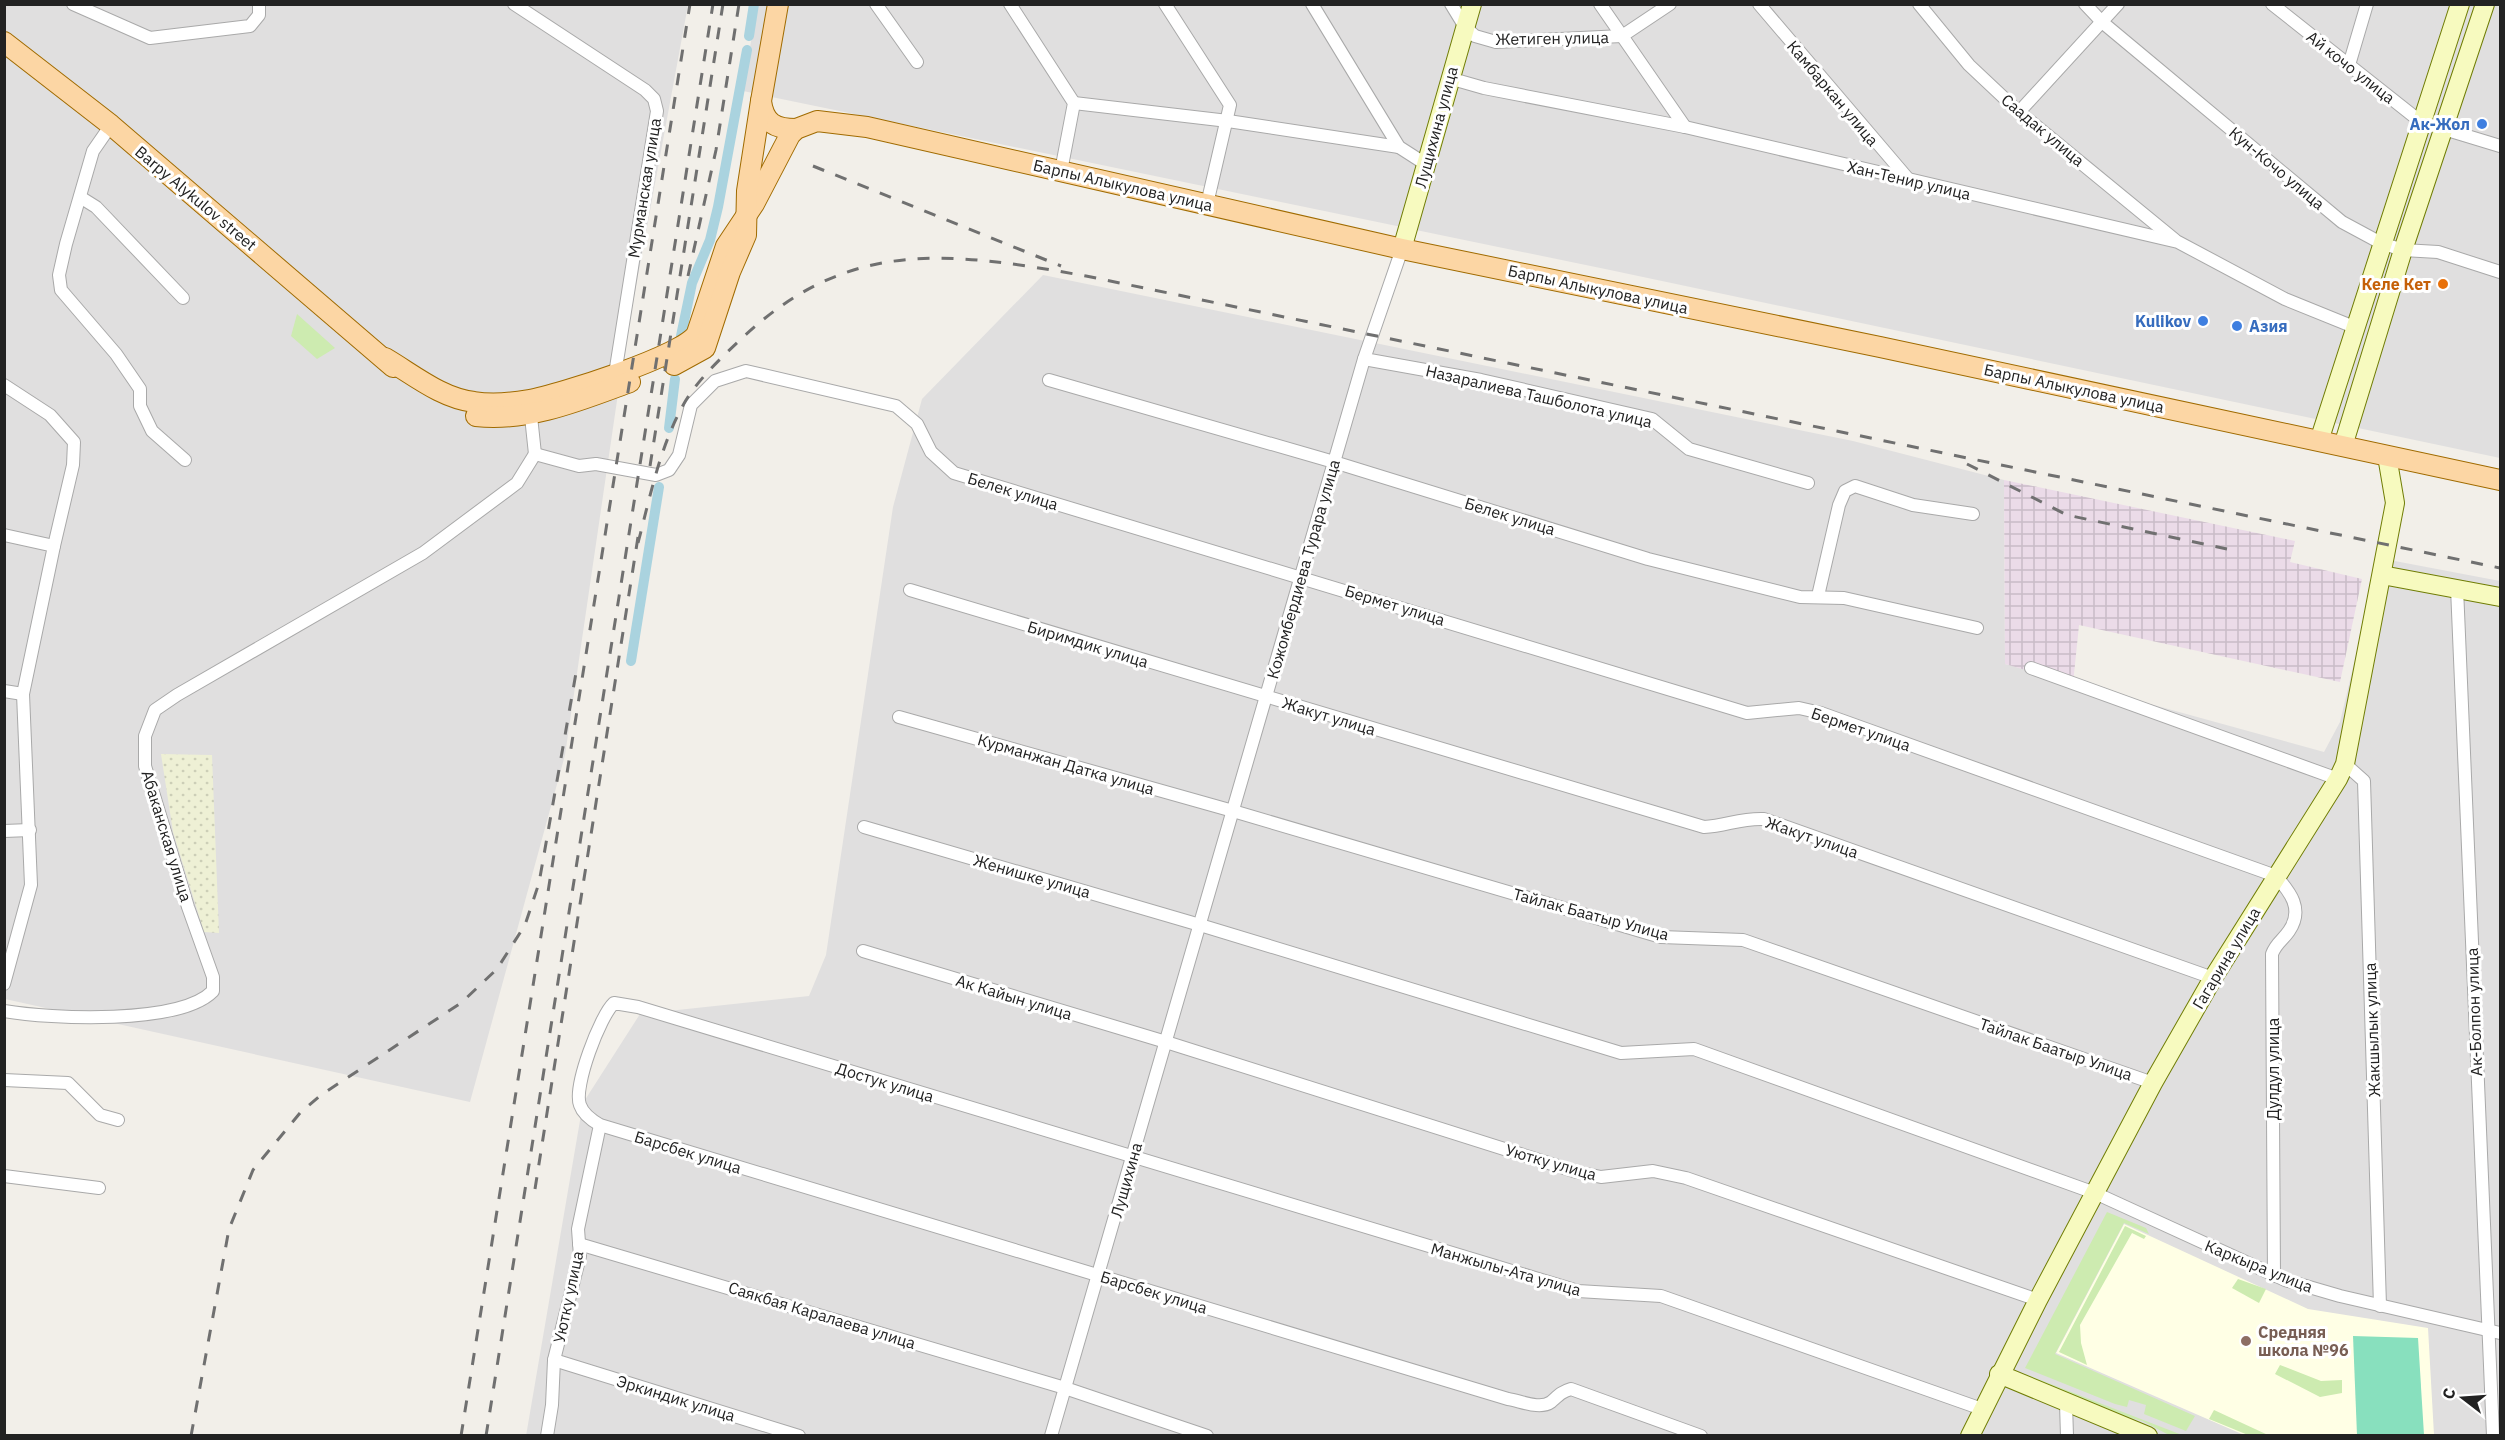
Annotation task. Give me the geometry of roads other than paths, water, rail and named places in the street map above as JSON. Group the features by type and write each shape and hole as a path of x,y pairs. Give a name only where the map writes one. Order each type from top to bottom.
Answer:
{"main road":[{"path":"530,407 561,406 656,373 691,358 705,348 730,272 746,234 747,192 778,4"},
{"name":"Лущихина улица","path":"1402,249 1472,4"},
{"path":"2319,441 2460,4"},
{"path":"2343,446 2403,250 2484,4"},
{"name":"Barpy Alykulov street","path":"4,42 111,125 385,358 410,386 440,406 483,417 530,407"},
{"path":"761,101 763,113 773,126 781,129 796,129"},
{"name":"Барпы Алыкулова улица","path":"796,129 817,121 841,122 1402,249 1880,347 2500,480"},
{"path":"530,407 674,351 694,339 718,265 733,233 747,216 779,153 796,129"},
{"name":"Гагарина улица","path":"1970,1436 1999,1374 2153,1083 2213,978 2342,771 2395,503 2394,482 2387,456"},
{"path":"2382,575 2500,597"},
{"path":"1999,1374 2148,1436"}],"street":[{"path":"73,4 150,38 250,26 259,15 259,4"},
{"name":"Мурманская улица","path":"514,4 645,90 654,99 657,111 615,374"},
{"path":"876,4 916,62"},
{"path":"1010,4 1074,104 1061,171"},
{"path":"1165,4 1230,105 1228,122 1207,204"},
{"path":"1312,4 1399,147"},
{"path":"1450,4 1465,27"},
{"path":"1600,4 1685,127"},
{"name":"Жетиген улица","path":"1465,27 1475,36 1496,42 1622,36 1670,4"},
{"name":"Камбаркан улица","path":"1759,4 1909,180"},
{"name":"Саадак улица","path":"1919,4 1970,65 2019,112 2178,242"},
{"name":"Кун-Кочо улица","path":"2085,4 2102,22 2342,222 2382,243 2403,250 2438,252 2500,272"},
{"path":"2019,112 2118,4"},
{"name":"Ай кочо улица","path":"2272,4 2421,122 2442,131 2500,146"},
{"path":"2349,65 2367,4"},
{"name":"Хан-Тенир улица","path":"1449,78 1484,88 1685,127 2178,242 2284,299 2354,327"},
{"path":"1074,104 1228,122 1399,147 1427,165"},
{"path":"111,125 93,151 59,275 61,290 116,354 140,389 140,406 152,431 185,459"},
{"path":"80,198 96,207 183,298"},
{"name":"Кожомбердиева Турара улица","path":"1200,925 1364,358 1402,249"},
{"name":"Назаралиева Ташболота улица","path":"1364,358 1481,380 1652,419 1689,449 1808,483"},
{"name":"Белек улица","path":"535,454 579,466 596,464 656,475 669,470 679,455 692,405 715,381 746,370 896,406 918,424 931,452 954,473 1301,576"},
{"name":"Белек улица","path":"1049,380 1334,462 1648,559 1800,597 1844,598 1977,628"},
{"path":"4,385 50,415 74,442 74,465 54,546 23,694 31,885 4,984"},
{"path":"530,407 535,454"},
{"name":"Абаканская улица","path":"4,1011 46,1018 98,1018 187,1008 204,1000 213,991 213,976 188,907 145,766 145,736 155,710 177,695 423,553 517,483 535,454"},
{"path":"1818,596 1839,505 1845,491 1855,486 1913,505 1973,514"},
{"path":"4,535 54,546"},
{"name":"Бермет улица","path":"1301,576 1747,713 1799,708 1821,713 2276,876"},
{"name":"Ак-Болпон улица","path":"2457,588 2493,1436"},
{"name":"Биримдик улица","path":"910,590 1266,698"},
{"path":"2031,668 2342,771"},
{"path":"4,691 23,694"},
{"name":"Жакут улица","path":"1266,698 1704,827 1721,826 1740,818 1764,819 2213,978"},
{"name":"Курманжан Датка улица","path":"899,717 1233,811"},
{"name":"Жакшылык улица","path":"2342,771 2364,781 2380,1306"},
{"name":"Тайлак Баатыр Улица","path":"1233,811 1661,937 1743,940 2153,1083"},
{"name":"Женишке улица","path":"864,827 1200,925 1621,1053 1694,1049 2095,1193"},
{"path":"4,831 30,830"},
{"name":"Дулдул улица","path":"2274,1276 2272,954 2276,943 2290,930 2295,909 2292,894 2276,876"},
{"name":"Лущихина","path":"1051,1436 1200,925"},
{"name":"Ак Кайын улица","path":"863,951 1166,1042"},
{"name":"Достук улица","path":"600,1125 592,1120 580,1105 579,1089 598,1027 605,1011 614,1003 638,1007 1132,1157"},
{"name":"Уютку улица","path":"1166,1042 1577,1172 1601,1177 1653,1171 1686,1178 2038,1300"},
{"path":"4,1080 68,1083 100,1115 118,1120"},
{"name":"Уютку улица","path":"547,1436 552,1405 554,1360 580,1256 578,1228 600,1125"},
{"name":"Барсбек улица","path":"600,1125 1508,1399 1541,1406 1550,1402 1559,1392 1571,1389 1701,1436"},
{"name":"Манжылы-Ата улица","path":"1132,1157 1578,1292 1661,1296 1982,1409"},
{"path":"4,1176 99,1188"},
{"name":"Каркыра улица","path":"2095,1193 2274,1276 2325,1293 2500,1333"},
{"name":"Саякбая Каралаева улица","path":"579,1244 1065,1388 1207,1436"},
{"name":"Эркиндик улица","path":"554,1360 799,1436"},
{"path":"2067,1404 2067,1436"}],"waterway":[{"path":"749,36 754,4"},
{"path":"681,336 692,283 710,240 718,207 747,50"},
{"path":"669,428 675,379"},
{"path":"631,661 659,487"}],"railway":[{"path":"461,1436 690,4"},
{"path":"486,1436 713,4"},
{"path":"650,466 723,4"},
{"path":"688,276 716,150 739,4"},
{"path":"813,166 1061,266"},
{"path":"638,543 661,458 681,409 700,381 740,340 781,306 821,283 862,268 903,260 945,258 990,261 1086,276 2500,568"},
{"path":"1967,464 2067,515 2227,549"},
{"path":"535,1189 638,537"},
{"path":"191,1436 229,1229 253,1170 300,1113 321,1095 461,1003 497,969 525,925 539,883 576,673"}],"place":[{"name":"Ак-Жол","path":"2482,124"},
{"name":"Келе Кет","path":"2443,284"},
{"name":"Kulikov","path":"2203,321"},
{"name":"Азия","path":"2237,326"},
{"name":"Средняя школа №96","path":"2246,1341"}]}
